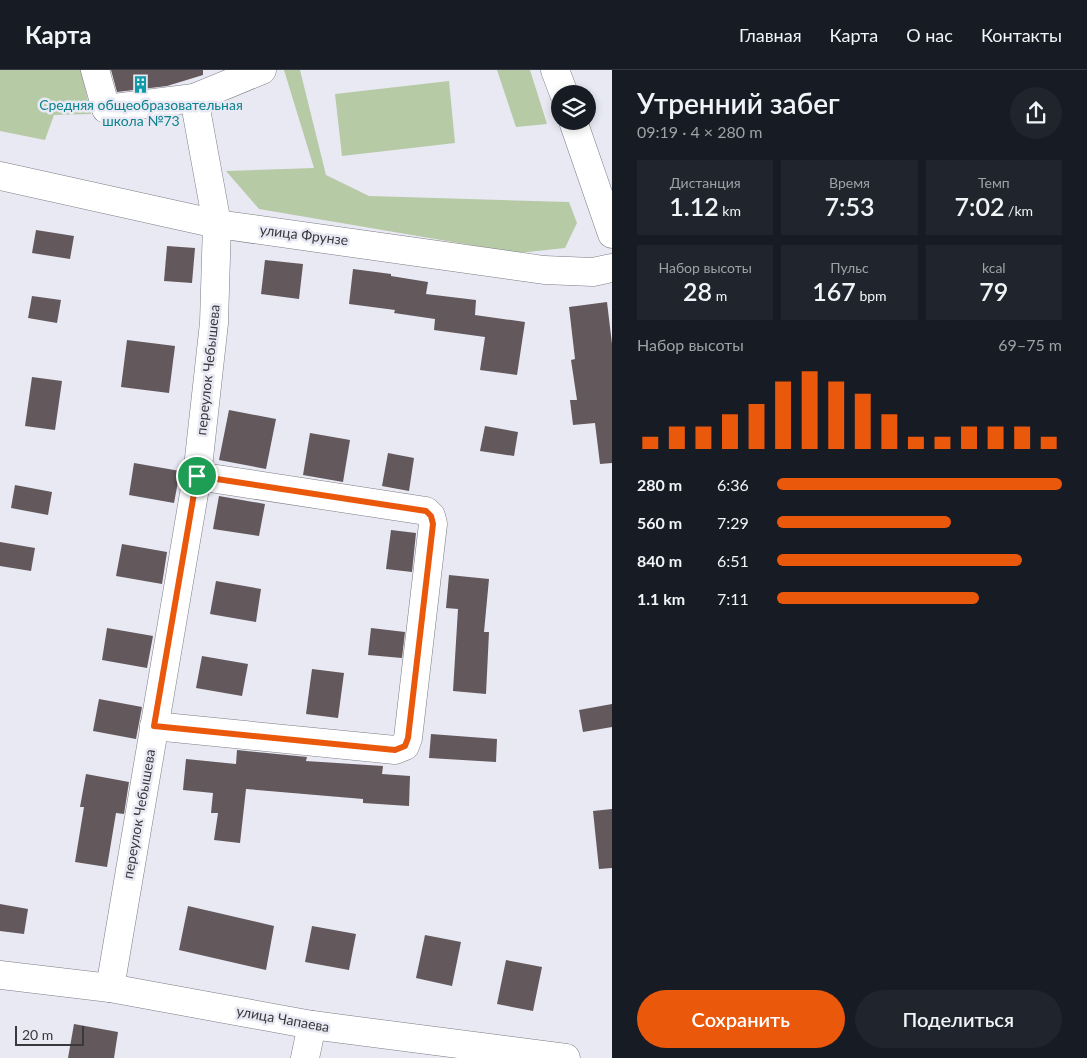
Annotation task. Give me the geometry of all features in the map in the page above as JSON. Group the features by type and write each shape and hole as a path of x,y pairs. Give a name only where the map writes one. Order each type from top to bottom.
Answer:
{"street":[{"path":"95,70 106,109 194,98 262,70"},
{"path":"556,70 561,85"},
{"name":"переулок Чебышева","path":"110,988 197,476 214,323 217,224 194,98"},
{"path":"576,130 612,234"},
{"name":"улица Фрунзе","path":"0,176 217,224 544,270 593,272 612,268"},
{"path":"154,726 395,750 405,746 408,738 433,524 431,516 426,511 197,476"},
{"name":"улица Чапаева","path":"0,976 110,988 312,1025 410,1048 566,1058"},
{"path":"305,1058 312,1025"}],"green space":[{"path":"0,70 81,70 91,114 54,115 45,140 0,131"},
{"path":"284,70 300,70 326,175 369,196 569,202 577,223 565,248 518,253 259,209 226,171 314,168"},
{"path":"497,70 530,70 547,124 516,127"},
{"path":"449,81 455,143 342,156 335,94"}],"building":[{"name":"Средняя общеобразовательная школа №73","path":"111,70 203,70 203,75 167,86 117,92"},
{"path":"36,230 74,236 70,259 32,253"},
{"path":"167,246 195,248 192,283 164,281"},
{"path":"265,260 303,264 299,299 261,294"},
{"path":"353,269 391,274 391,276 428,282 426,294 476,300 475,315 525,322 517,375 480,370 485,337 434,330 435,319 394,313 395,310 349,304"},
{"path":"32,296 61,300 57,323 28,318"},
{"path":"607,302 612,344 612,463 600,464 595,423 573,425 570,400 577,400 571,360 575,359 569,307"},
{"path":"127,340 175,346 169,393 121,387"},
{"path":"32,377 62,381 55,430 25,426"},
{"path":"229,410 276,419 266,469 219,460"},
{"path":"485,426 518,432 514,456 480,451"},
{"path":"310,433 350,440 343,482 303,475"},
{"path":"388,453 414,458 409,491 382,486"},
{"path":"134,463 180,471 174,503 129,495"},
{"path":"15,485 52,492 48,515 11,508"},
{"path":"219,496 265,504 259,536 213,529"},
{"path":"391,530 416,533 412,572 386,569"},
{"path":"0,542 35,548 31,571 0,566"},
{"path":"122,544 167,552 162,584 116,576"},
{"path":"449,575 489,579 484,632 489,632 486,694 453,691 458,609 446,608"},
{"path":"216,581 261,589 256,622 210,614"},
{"path":"107,628 153,636 147,668 102,660"},
{"path":"371,628 405,632 402,658 368,655"},
{"path":"202,656 248,664 242,696 196,688"},
{"path":"312,669 344,673 338,718 306,714"},
{"path":"99,699 142,707 136,739 93,731"},
{"path":"612,704 612,727 583,732 579,710"},
{"path":"431,734 497,739 496,762 429,758"},
{"path":"237,750 307,757 306,761 383,766 382,774 410,776 409,806 363,803 363,799 246,789 240,843 214,840 218,813 211,813 213,793 183,790 186,759 236,764"},
{"path":"86,774 129,782 124,814 116,813 107,867 75,862 84,807 80,807"},
{"path":"612,809 612,868 599,869 593,811"},
{"path":"0,904 28,909 24,934 0,931"},
{"path":"188,906 274,926 266,970 179,950"},
{"path":"312,926 356,934 349,970 305,962"},
{"path":"425,935 461,942 452,986 416,978"},
{"path":"506,960 542,967 533,1011 497,1004"},
{"path":"74,1024 118,1032 114,1058 68,1058"}],"place":[{"name":"Средняя общеобразовательная школа №73","path":"141,85"}],"route":[{"path":"197,476 426,511 431,516 433,524 408,738 405,746 395,750 154,726 197,476"}]}
